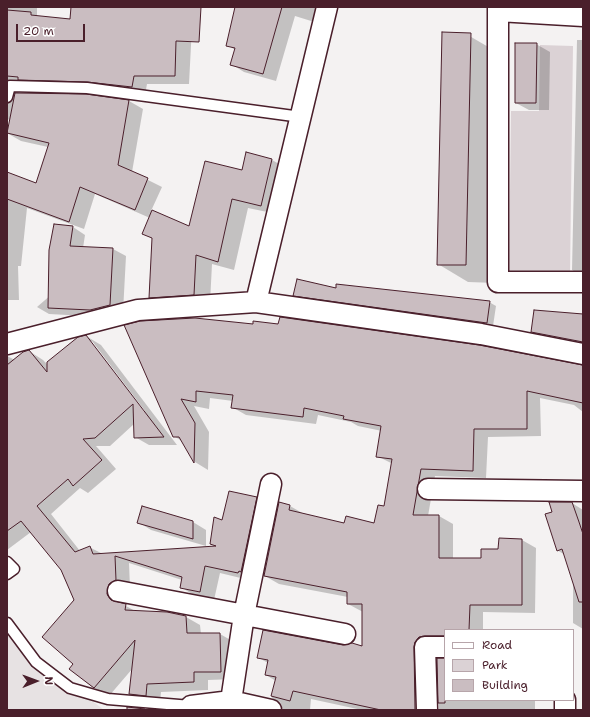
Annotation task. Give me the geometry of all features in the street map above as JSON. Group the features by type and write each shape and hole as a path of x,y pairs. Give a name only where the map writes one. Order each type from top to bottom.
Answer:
{"street":[{"path":"256,302 327,7"},
{"path":"583,16 498,9 498,282 583,282"},
{"path":"7,344 138,310 256,302 481,334 583,354"},
{"path":"231,701 244,615 271,484"},
{"path":"428,489 583,492"},
{"path":"118,592 344,634"},
{"path":"427,710 425,647 444,647"},
{"path":"191,708 231,701 271,710"}],"lane":[{"path":"7,97 10,86 87,88 301,116"},
{"path":"7,562 14,569 7,574"},
{"path":"7,623 36,662 70,688 108,699 191,708"}],"shaded area":[{"path":"7,635 104,710 7,710"}],"green space":[{"path":"540,45 573,46 570,275 509,275 511,111 539,111"}],"building":[{"path":"71,7 201,7 199,42 176,41 175,76 134,76 132,87 87,82 18,80 18,77 7,76 7,10 31,12 31,15 70,19"},
{"path":"235,7 282,7 263,74 230,65 235,48 226,46"},
{"path":"442,32 471,33 466,265 437,265"},
{"path":"515,43 537,43 536,103 515,103"},
{"path":"15,93 86,94 129,100 118,165 148,178 135,210 80,187 69,222 7,199 7,172 36,183 49,143 7,133"},
{"path":"246,152 272,159 261,206 232,199 218,262 196,255 194,295 149,298 152,238 142,234 152,210 189,226 205,161 242,170"},
{"path":"54,224 73,226 70,246 113,248 110,305 90,310 48,308 49,250"},
{"path":"297,279 336,288 336,284 490,301 487,323 293,296"},
{"path":"534,310 583,314 583,342 531,332"},
{"path":"280,317 479,345 583,365 583,403 527,391 527,429 474,429 473,471 421,469 413,515 439,515 439,558 481,558 481,549 498,549 499,538 522,539 522,605 470,605 469,629 444,629 444,636 419,637 415,642 414,647 415,710 381,710 293,691 290,701 271,696 276,677 265,675 268,660 257,658 263,630 343,645 352,643 362,646 362,604 347,604 347,592 264,576 279,502 290,505 289,510 344,523 346,516 374,523 378,505 384,506 392,459 376,457 381,426 343,419 344,416 304,408 303,417 231,408 233,395 196,391 196,402 181,399 195,423 194,463 179,437 173,437 124,325 140,321 195,318 253,324 253,321 278,324"},
{"path":"86,335 164,437 134,438 133,404 95,438 83,439 102,460 73,486 68,479 37,506 75,552 90,546 93,554 216,546 210,544 214,517 222,520 229,491 257,497 241,572 239,571 238,573 205,566 200,592 180,588 182,577 115,556 116,580 109,584 107,594 111,600 126,604 125,610 167,612 186,616 187,633 220,633 221,672 194,672 194,682 147,684 146,696 129,694 135,640 94,688 69,669 73,664 42,637 74,600 61,570 21,521 7,531 7,365 23,352 29,350 47,372 47,362 78,337"},
{"path":"549,502 572,502 579,522 583,534 583,602 579,602 562,549 557,551 545,514 552,512"},
{"path":"142,506 193,521 193,539 137,523"},
{"path":"437,658 444,658 445,703 438,703"},
{"path":"127,707 145,709 145,710 127,710"}]}
